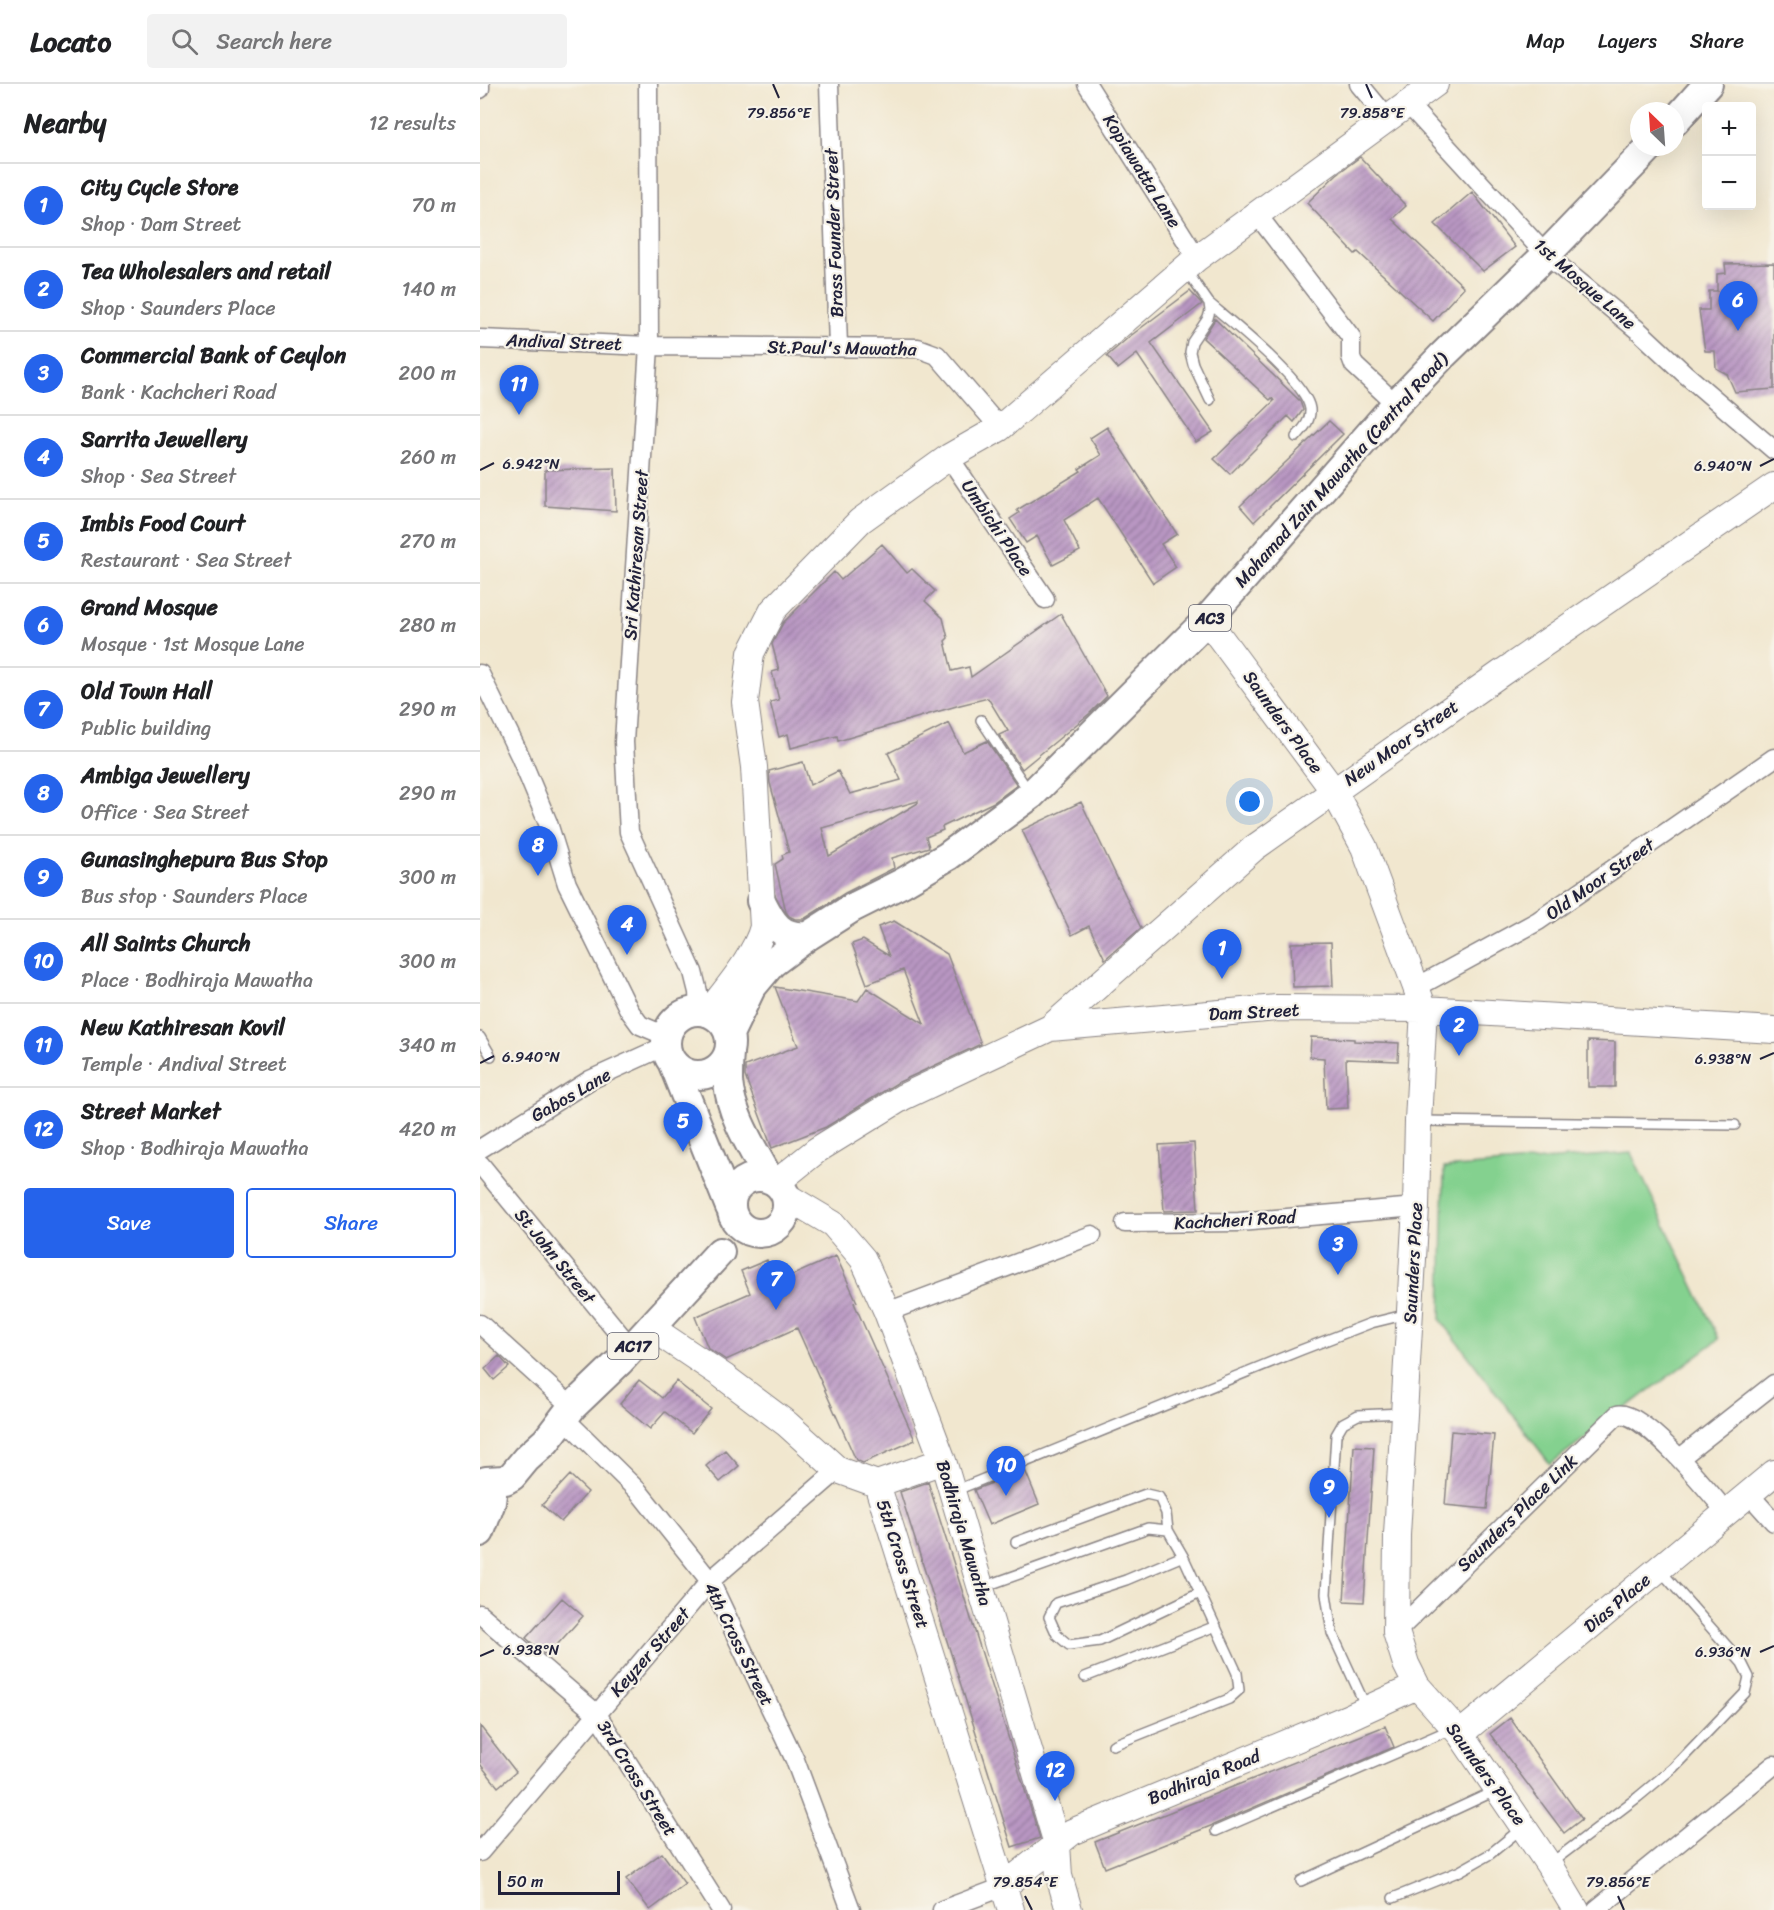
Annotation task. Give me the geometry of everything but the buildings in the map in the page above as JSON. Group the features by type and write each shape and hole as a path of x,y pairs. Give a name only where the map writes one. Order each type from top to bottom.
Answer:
{"main road":[{"path":"1684,111 1708,84"},
{"name":"Mohamad Zain Mawatha (Central Road)","path":"729,1044 751,988 772,963 808,936 852,908 902,883 948,856 1030,795 1208,620 1396,404 1546,255 1641,156"},
{"path":"761,901 771,921 782,932 793,937 808,936"},
{"path":"703,1012 719,1019 729,1044 728,1084 734,1108 744,1131 788,1205 782,1222 767,1233 758,1234 738,1220 668,1049 675,1020 683,1014 703,1012"},
{"path":"668,1049 680,1071 699,1076 709,1074 725,1062 729,1044"},
{"path":"738,1220 734,1191 739,1185 756,1177 777,1186"},
{"name":"AC17","path":"483,1478 505,1480 512,1476 526,1459 546,1441 568,1412 619,1362 720,1252 738,1220"},
{"name":"AC17","path":"480,1533 500,1515 539,1462 546,1441"},
{"name":"AC17","path":"480,1533 492,1494 483,1478"}],"street":[{"path":"480,84 480,89"},
{"name":"Sri Kathiresan Street","path":"648,84 649,346 624,742 629,832 693,972 703,1012"},
{"name":"Brass Founder Street","path":"829,84 838,346"},
{"name":"Kopiawatta Lane","path":"1087,84 1191,263"},
{"name":"1st Mosque Lane","path":"1359,84 1398,111 1546,255 1639,331 1774,450"},
{"path":"703,1012 728,988 760,938 763,927 754,767 745,702 751,653 773,609 860,521 949,457 1000,428 1191,263 1256,213 1435,84"},
{"path":"1256,213 1351,337 1354,365 1396,404"},
{"name":"Andival Street","path":"480,339 649,346"},
{"name":"St.Paul's Mawatha","path":"649,346 918,348 937,355 1000,428"},
{"name":"Umbichi Place","path":"949,457 1045,599"},
{"name":"New Moor Street","path":"1050,1028 1254,848 1333,790 1774,486"},
{"name":"Saunders Place","path":"1208,620 1333,790 1364,847 1421,998 1416,1207 1397,1535 1396,1632 1406,1664 1417,1686 1458,1731 1524,1826 1576,1910"},
{"path":"480,674 520,756 548,823 567,884 628,1010 640,1025 668,1049"},
{"name":"Old Moor Street","path":"1421,998 1538,921 1774,758"},
{"name":"Dam Street","path":"777,1186 817,1150 903,1097 1050,1028 1421,998 1774,1030"},
{"name":"Gabos Lane","path":"480,1149 590,1080 668,1049"},
{"name":"St John Street","path":"480,1164 631,1348"},
{"name":"Bodhiraja Mawatha","path":"777,1186 833,1224 863,1259 886,1312 943,1461 1057,1845 1059,1876 1070,1910"},
{"name":"Kachcheri Road","path":"1125,1223 1239,1222 1416,1207"},
{"path":"886,1312 1092,1235"},
{"name":"4th Cross Street","path":"480,1324 568,1412 639,1492 710,1581 795,1760 850,1910"},
{"name":"5th Cross Street","path":"650,1327 723,1376 787,1424 838,1470 877,1484 1007,1898"},
{"path":"1727,1513 1680,1458 1774,1384"},
{"name":"Saunders Place Link","path":"1396,1632 1617,1415 1627,1415 1643,1424 1680,1458"},
{"path":"877,1484 943,1461"},
{"name":"Keyzer Street","path":"480,1852 710,1581 838,1470"},
{"name":"Dias Place","path":"1458,1731 1774,1473"},
{"path":"1749,1494 1774,1522"},
{"name":"3rd Cross Street","path":"480,1614 597,1714 721,1910"},
{"name":"Bodhiraja Road","path":"1007,1898 1072,1832 1417,1686"},
{"path":"1596,1910 1774,1765"},
{"path":"942,1910 1007,1898"}],"lane":[{"path":"1191,263 1209,303 1210,311 1192,342 1190,352 1193,364 1210,400"},
{"path":"1209,303 1270,356 1304,394 1310,408 1309,421 1296,437"},
{"path":"981,720 1030,795"},
{"path":"480,1037 491,1056"},
{"path":"1418,1121 1735,1125"},
{"path":"952,1492 1371,1323 1409,1313"},
{"path":"1367,1709 1332,1633 1326,1594 1336,1435 1343,1423 1358,1416 1405,1412"},
{"path":"1016,1542 1146,1494 1158,1497 1166,1513 1168,1530 1183,1556 1237,1673 1239,1690 1229,1699 1113,1745"},
{"path":"980,1588 1148,1528 1168,1530"},
{"path":"1183,1556 1126,1580 1056,1604 1049,1617 1057,1635 1069,1645 1100,1641 1200,1593"},
{"path":"1549,1865 1673,1768 1745,1693 1749,1677 1742,1663 1659,1569"},
{"path":"1085,1677 1216,1626"},
{"path":"1216,1831 1458,1731"},
{"path":"1301,1881 1499,1789"},
{"path":"1393,1898 1460,1871 1490,1854 1524,1826"}],"green space":[{"path":"1631,1153 1719,1339 1550,1464 1441,1320 1444,1168"}],"place":[{"name":"Grand Mosque","path":"1738,331"},
{"name":"New Kathiresan Kovil","path":"519,415"},
{"name":"Ambiga Jewellery","path":"538,876"},
{"name":"Sarrita Jewellery","path":"627,955"},
{"name":"City Cycle Store","path":"1222,979"},
{"name":"Tea Wholesalers and retail","path":"1459,1056"},
{"name":"Imbis Food Court","path":"683,1152"},
{"name":"Commercial Bank of Ceylon","path":"1338,1275"},
{"name":"Old Town Hall","path":"776,1310"},
{"name":"All Saints Church","path":"1006,1496"},
{"name":"Gunasinghepura Bus Stop","path":"1329,1518"},
{"name":"Street Market","path":"1055,1801"}]}
